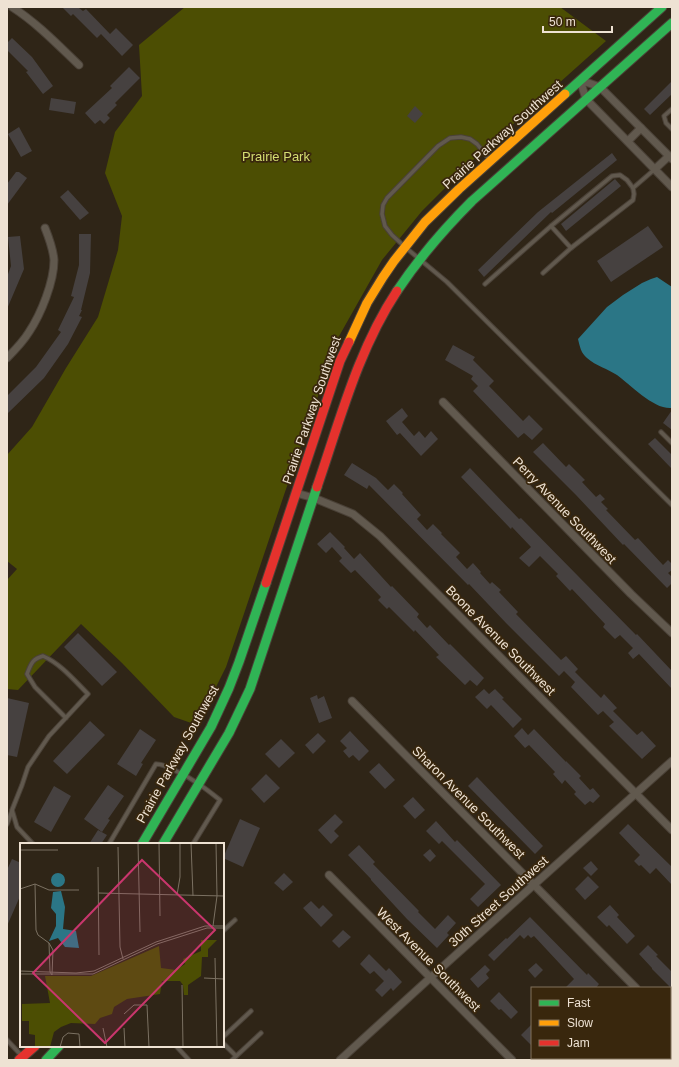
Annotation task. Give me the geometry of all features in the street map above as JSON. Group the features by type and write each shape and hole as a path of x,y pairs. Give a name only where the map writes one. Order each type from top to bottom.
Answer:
{"street":[{"path":"12,7 47,34 79,66"},
{"name":"Prairie Parkway Southwest","path":"143,843 211,727 229,688 242,655 342,355 367,303 387,272 425,222 459,189 662,7"},
{"path":"164,843 229,733 250,690 357,369 374,330 391,298 419,258 434,240 472,201 672,23"},
{"path":"580,80 600,87 671,156 655,169"},
{"path":"580,80 586,99 672,187"},
{"path":"628,141 641,128"},
{"path":"7,358 29,333 38,316 49,288 53,273 54,260 52,246 45,228"},
{"name":"Perry Avenue Southwest","path":"443,402 672,634"},
{"name":"Boone Avenue Southwest","path":"296,493 314,498 353,514 380,536 672,830"},
{"name":"Sharon Avenue Southwest","path":"352,701 635,987"},
{"name":"30th Street Southwest","path":"343,1059 430,978 672,761"},
{"name":"West Avenue Southwest","path":"330,875 512,1060"},
{"path":"21,1058 33,1047"},
{"path":"46,1060 58,1047"}],"lane":[{"path":"672,109 664,116 666,123 672,129"},
{"path":"490,161 477,144 470,139 461,137 450,138 438,146 387,198 383,205 382,214 385,226 405,247 447,282 672,505"},
{"path":"633,188 655,169"},
{"path":"485,284 551,226 612,176 620,175 627,180 633,188 634,200 571,248 543,274"},
{"path":"551,226 571,248"},
{"path":"661,432 672,443"},
{"path":"7,824 28,767 49,736 66,718 88,694 60,666 50,659 43,656 36,658 31,663 27,674 35,687 66,718"},
{"path":"110,843 156,764 161,764 183,774 199,783 220,800 194,843"},
{"path":"12,810 17,827 32,843"},
{"path":"224,930 235,920"},
{"path":"224,1036 251,1011"},
{"path":"232,1060 262,1034"},
{"path":"7,1040 21,1058"},
{"path":"224,1044 236,1056"},
{"path":"177,1047 189,1060"}],"green space":[{"name":"Prairie Park","path":"185,7 560,7 606,41 472,161 422,211 382,260 338,338 226,667 197,725 174,717 122,663 81,624 18,690 7,689 7,580 17,569 7,561 7,455 32,427 66,368 98,317 118,250 122,216 105,173 115,132 142,96 139,45"}],"water":[{"path":"657,277 672,287 672,408 665,408 650,401 617,375 591,361 582,352 578,339 607,307 642,283"}],"building":[{"path":"62,7 80,7 79,8 83,11 86,9 110,34 116,28 133,45 122,56 101,34 97,38 73,14 71,16"},
{"path":"12,38 32,57 53,86 43,94 26,72 28,71 7,50 7,43"},
{"path":"129,67 140,78 115,103 117,105 107,115 110,118 104,124 100,120 95,124 85,113 112,88 110,86"},
{"path":"672,81 672,94 650,115 644,109"},
{"path":"51,98 76,102 74,114 49,110"},
{"path":"415,106 423,114 415,123 407,116"},
{"path":"19,127 32,151 21,157 8,134"},
{"path":"612,153 617,160 552,213 551,212 484,277 478,270 538,212"},
{"path":"16,172 19,172 27,178 7,205 7,184"},
{"path":"615,179 621,186 566,231 561,224"},
{"path":"68,190 89,213 80,220 60,197"},
{"path":"648,226 663,247 611,282 597,261"},
{"path":"79,234 91,234 90,273 82,310 79,316 82,317 68,344 44,378 7,414 7,396 36,367 61,332 58,330 74,297 71,296 79,265"},
{"path":"20,236 24,269 7,309 7,277 11,266 8,237"},
{"path":"453,345 475,357 473,360 494,381 489,386 523,421 529,415 543,429 532,440 524,433 518,438 473,391 478,386 471,379 473,376 445,360"},
{"path":"402,408 408,416 402,422 414,436 419,431 425,438 431,431 438,439 421,456 400,433 397,435 386,421"},
{"path":"672,410 672,430 663,423"},
{"path":"655,438 672,455 672,469 648,444"},
{"path":"543,443 566,467 569,464 585,480 582,482 596,497 600,494 605,499 601,502 608,509 606,510 635,540 638,538 663,565 668,560 672,564 672,570 668,573 672,577 672,583 667,588 533,452"},
{"path":"352,463 376,478 388,490 394,484 421,515 417,519 427,530 433,524 460,553 456,557 467,569 473,563 490,584 492,582 501,590 499,592 518,612 516,614 561,660 566,656 578,669 575,672 601,698 604,694 617,708 613,711 637,735 642,731 656,746 642,759 609,726 614,722 603,711 598,715 571,687 575,682 564,671 559,676 369,485 367,489 344,475"},
{"path":"470,468 519,519 521,518 636,635 637,634 672,671 672,689 639,654 633,659 628,653 633,648 620,635 615,639 603,627 605,624 572,589 570,591 556,576 558,574 540,556 529,567 519,558 531,547 512,527 511,529 461,477"},
{"path":"330,532 345,547 344,548 354,559 360,553 391,587 392,586 419,614 417,617 427,628 430,625 484,678 477,686 470,680 465,685 436,657 439,655 415,630 414,632 389,607 387,609 378,600 381,597 355,570 351,573 339,561 342,558 332,547 326,553 317,544"},
{"path":"78,633 117,672 102,686 64,647"},
{"path":"484,689 489,694 495,689 504,698 502,699 522,719 513,728 491,705 487,709 475,697"},
{"path":"317,695 318,699 324,696 332,718 319,723 310,698"},
{"path":"7,698 29,703 17,757 7,755"},
{"path":"90,721 105,735 67,774 53,761"},
{"path":"522,728 528,735 534,729 581,776 579,778 590,790 593,788 600,796 593,803 590,801 585,805 574,794 576,792 565,780 562,784 553,774 555,772 529,745 525,748 514,736"},
{"path":"140,729 156,740 141,763 143,764 136,776 117,764"},
{"path":"350,731 369,751 359,761 353,755 349,758 343,751 347,748 340,741"},
{"path":"318,733 326,741 313,754 305,745"},
{"path":"281,739 295,753 279,768 265,754"},
{"path":"379,763 395,780 385,789 369,772"},
{"path":"266,774 280,788 264,803 251,789"},
{"path":"477,777 543,846 535,854 468,786"},
{"path":"108,785 124,796 108,819 110,820 102,832 84,819"},
{"path":"54,786 71,796 51,832 34,822"},
{"path":"413,797 425,810 415,819 403,806"},
{"path":"335,814 343,822 334,831 339,836 331,844 318,830"},
{"path":"240,819 260,828 243,867 224,858"},
{"path":"436,821 455,842 457,840 501,885 478,907 470,899 485,884 442,841 439,844 426,831"},
{"path":"628,824 672,867 672,885 656,868 650,874 641,865 639,866 634,861 640,855 619,833"},
{"path":"98,830 107,835 102,843 90,843"},
{"path":"359,845 375,862 373,864 435,929 448,915 456,923 447,933 449,935 437,948 407,919 348,855"},
{"path":"430,849 436,856 430,862 423,855"},
{"path":"12,859 20,863 20,896 7,926 7,870"},
{"path":"591,861 598,869 591,876 583,868"},
{"path":"284,873 293,882 283,891 274,883"},
{"path":"588,876 599,887 585,900 575,889"},
{"path":"311,901 319,909 323,905 333,915 321,927 303,908"},
{"path":"610,905 619,915 617,917 635,936 627,944 609,925 607,927 597,917"},
{"path":"530,917 587,975 588,973 599,984 597,987 566,987 574,979 534,936 531,938 528,935 524,939 520,935 494,961 488,955 506,938 507,939"},
{"path":"343,930 351,937 339,948 332,941"},
{"path":"648,945 658,955 656,956 672,972 672,989 652,969 639,954"},
{"path":"369,954 386,971 389,968 402,982 393,991 391,988 382,997 375,990 384,981 374,971 370,974 360,964"},
{"path":"536,963 543,970 535,978 528,970"},
{"path":"485,965 490,970 486,974 489,978 478,988 470,979"},
{"path":"499,992 518,1012 511,1019 490,1001"},
{"path":"531,1025 531,1045 521,1035"}],"traffic: fast":[{"path":"565,94 662,7"},
{"path":"397,291 432,244 472,201 672,23"},
{"path":"164,843 229,733 250,689 317,487"},
{"path":"143,843 211,727 239,662 266,583"},
{"path":"46,1060 58,1047"}],"traffic: slow":[{"path":"349,342 367,303 383,277 425,222 459,189 565,94"}],"traffic: jam":[{"path":"317,487 342,411 361,361 371,337 397,291"},
{"path":"266,583 340,361 349,342"},
{"path":"19,1060 34,1047"}]}
